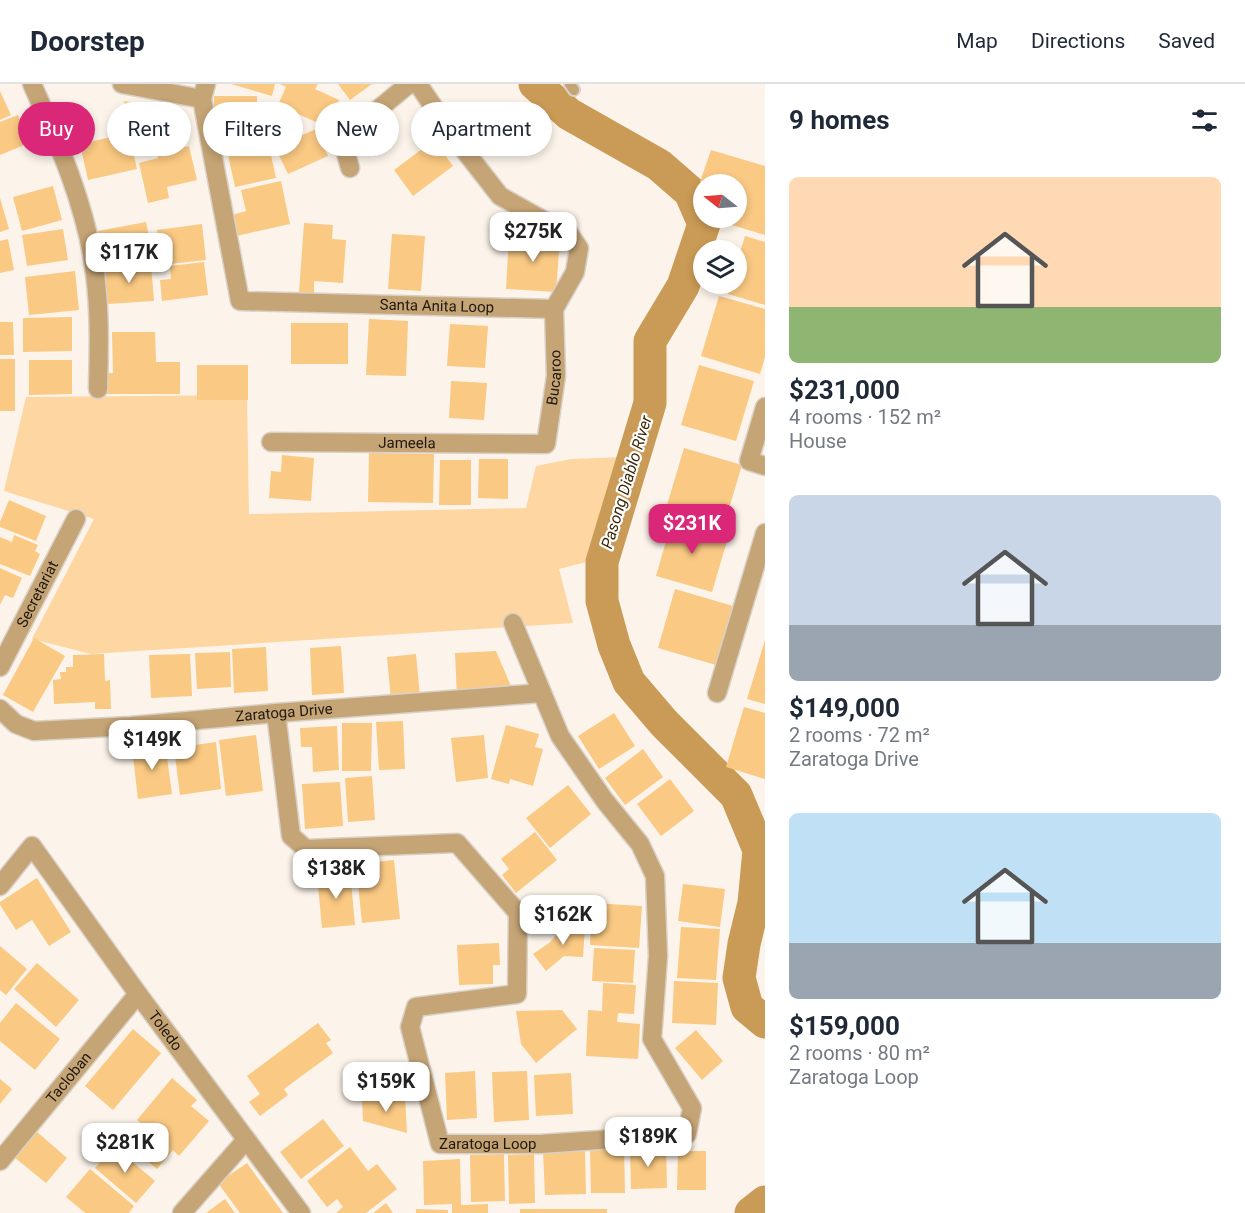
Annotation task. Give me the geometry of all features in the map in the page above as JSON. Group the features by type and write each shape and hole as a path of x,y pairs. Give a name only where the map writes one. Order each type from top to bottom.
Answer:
{"street":[{"path":"32,84 55,134 83,216 95,273 99,336 99,389"},
{"path":"122,84 204,92"},
{"path":"350,168 342,139 410,84"},
{"path":"418,84 454,137 500,196 570,235 579,248 575,272 554,309"},
{"name":"Santa Anita Loop","path":"204,92 240,301 554,309"},
{"name":"Bucaroo","path":"546,444 556,376 554,309"},
{"path":"765,407 749,461 765,466"},
{"name":"Jameela","path":"271,442 546,444"},
{"name":"Secretariat","path":"0,667 76,519"},
{"path":"717,693 765,533"},
{"name":"Zaratoga Loop","path":"276,713 291,836 306,849 457,843 518,913 517,994 416,1007 410,1027 440,1144 540,1144 687,1134 692,1108 652,1039 658,956 655,876 640,844 605,801 560,736 513,623"},
{"name":"Zaratoga Drive","path":"0,709 16,724 34,731 131,726 542,693"},
{"name":"Toledo","path":"0,886 32,846 138,994 301,1213"},
{"name":"Tacloban","path":"0,1161 138,994"},
{"path":"182,1213 246,1140"}],"shaded area":[{"path":"247,395 249,514 526,508 536,466 571,459 624,457 594,560 559,569 573,623 91,654 32,639 94,519 4,491 26,397"}],"building":[{"path":"231,84 275,84 272,96"},
{"path":"280,84 318,84 315,89 339,100 338,102 315,102 315,122 303,116 303,102 279,102 286,87"},
{"path":"338,84 372,84 350,100"},
{"path":"0,91 11,115 0,120"},
{"path":"214,96 257,96 257,102 214,102"},
{"path":"18,115 18,148 0,155 0,122"},
{"path":"315,129 315,156 328,156 288,174 279,156 303,156 303,135"},
{"path":"107,138 107,156 134,156 137,169 88,180 83,156 95,156 95,141"},
{"path":"711,150 765,166 765,235 742,228 747,228 747,174 703,174"},
{"path":"191,154 197,180 167,187 169,198 148,203 139,163 158,158 158,156"},
{"path":"228,156 271,156 276,178 235,187"},
{"path":"413,156 446,156 453,166 413,196 394,170"},
{"path":"281,181 290,224 236,236 232,215 246,211 241,190"},
{"path":"53,186 62,220 22,231 13,197"},
{"path":"0,198 9,229 0,232"},
{"path":"146,222 153,257 105,266 98,231"},
{"path":"304,223 333,225 332,239 346,240 343,283 314,281 314,293 299,292"},
{"path":"202,224 206,260 161,265 157,230"},
{"path":"63,229 68,260 27,266 22,235"},
{"path":"392,234 425,236 421,291 388,289"},
{"path":"509,235 560,238 556,292 506,289"},
{"path":"745,236 765,242 765,305 728,294 747,294 747,240 744,240"},
{"path":"8,239 14,270 0,273 0,241"},
{"path":"204,262 208,295 162,301 160,280 171,279 170,266"},
{"path":"151,264 154,301 107,304 105,267"},
{"path":"75,271 79,310 29,315 25,277"},
{"path":"719,296 765,309 765,357 760,374 701,356"},
{"path":"72,317 72,351 23,352 23,318"},
{"path":"369,319 408,321 406,376 366,375"},
{"path":"0,322 13,322 14,355 0,355"},
{"path":"291,323 348,323 348,364 291,364"},
{"path":"450,324 488,326 485,368 447,366"},
{"path":"112,332 155,332 156,362 180,362 180,394 106,394 106,373 113,373"},
{"path":"0,359 15,359 15,411 0,411"},
{"path":"29,360 72,360 72,394 29,395"},
{"path":"197,365 248,365 248,400 197,400"},
{"path":"699,365 754,381 736,441 681,425"},
{"path":"451,381 487,383 484,420 449,418"},
{"path":"684,448 742,465 725,522 667,505"},
{"path":"369,453 434,454 433,503 368,502"},
{"path":"282,455 314,458 311,501 269,498 271,471 281,472"},
{"path":"479,459 508,459 508,499 478,498"},
{"path":"440,460 471,460 471,505 439,505"},
{"path":"9,500 46,516 36,541 0,527"},
{"path":"673,517 729,534 712,592 656,576"},
{"path":"14,535 38,545 35,551 40,554 30,576 0,564 0,537 12,542"},
{"path":"0,568 22,578 13,598 5,595 0,605"},
{"path":"675,589 733,606 716,665 658,648"},
{"path":"34,638 65,656 33,712 3,695"},
{"path":"765,640 765,704 747,699"},
{"path":"341,646 344,693 312,695 310,648"},
{"path":"266,647 268,691 234,693 232,649"},
{"path":"496,651 514,693 457,697 455,653"},
{"path":"230,652 231,687 197,689 195,653"},
{"path":"104,654 105,681 110,680 111,709 95,709 95,702 54,704 53,680 61,679 60,672 66,672 66,667 73,667 73,655"},
{"path":"190,654 192,696 151,698 149,655"},
{"path":"416,654 420,697 391,700 387,657"},
{"path":"744,707 765,713 765,779 726,767"},
{"path":"614,713 635,746 599,769 578,736"},
{"path":"403,721 405,769 379,770 376,722"},
{"path":"342,723 372,723 371,771 342,771"},
{"path":"506,725 539,734 535,747 543,749 533,786 510,779 509,784 491,779"},
{"path":"337,726 339,770 313,772 312,747 301,747 300,728"},
{"path":"256,735 263,791 226,796 219,740"},
{"path":"484,735 488,778 456,782 451,738"},
{"path":"216,742 221,789 180,795 174,748"},
{"path":"165,743 172,794 138,799 132,748"},
{"path":"643,749 663,777 625,805 605,778"},
{"path":"372,776 375,820 348,822 345,778"},
{"path":"670,779 694,811 661,836 637,804"},
{"path":"340,782 343,826 305,829 302,784"},
{"path":"568,785 591,814 550,848 526,818"},
{"path":"535,832 557,860 516,893 502,875 509,869 501,859"},
{"path":"394,860 400,919 362,923 356,864"},
{"path":"350,871 355,925 322,928 317,875"},
{"path":"37,878 71,932 49,946 32,920 16,930 0,905 0,902"},
{"path":"683,884 725,889 720,927 678,921"},
{"path":"592,903 642,906 639,948 590,945"},
{"path":"566,925 585,926 583,957 564,956 546,971 533,954 549,943"},
{"path":"681,927 720,929 716,980 677,978"},
{"path":"499,943 500,965 493,965 493,984 459,985 457,945"},
{"path":"0,946 27,969 6,995 0,990"},
{"path":"594,948 635,950 633,983 592,981"},
{"path":"37,963 79,1000 56,1027 14,989"},
{"path":"674,981 718,983 716,1025 672,1023"},
{"path":"603,983 636,985 634,1014 618,1013 617,1022 640,1024 638,1059 586,1056 588,1010 602,1011"},
{"path":"16,1003 60,1039 35,1070 0,1041 0,1023"},
{"path":"562,1010 577,1029 536,1063 521,1044 516,1011"},
{"path":"318,1023 331,1040 326,1043 333,1053 284,1089 288,1095 260,1116 249,1102 260,1094 247,1076"},
{"path":"133,1029 161,1053 113,1110 85,1086"},
{"path":"696,1030 723,1061 702,1080 675,1048"},
{"path":"397,1064 399,1093 359,1095 358,1066"},
{"path":"475,1071 477,1118 447,1120 445,1073"},
{"path":"527,1071 529,1120 494,1122 492,1072"},
{"path":"571,1073 573,1114 536,1116 534,1075"},
{"path":"172,1078 197,1100 191,1106 209,1121 179,1156 173,1150 157,1169 128,1145 144,1126 137,1120"},
{"path":"0,1079 12,1089 0,1104"},
{"path":"405,1097 407,1133 363,1121 362,1099"},
{"path":"323,1119 344,1146 301,1179 280,1152"},
{"path":"36,1131 67,1158 46,1183 14,1157"},
{"path":"114,1146 155,1181 136,1203 95,1168"},
{"path":"666,1146 667,1188 631,1189 630,1147"},
{"path":"350,1147 368,1171 377,1164 397,1189 366,1213 336,1213 343,1207 337,1199 327,1207 307,1181"},
{"path":"624,1148 625,1193 591,1193 590,1149"},
{"path":"585,1151 586,1194 545,1195 543,1152"},
{"path":"678,1151 706,1151 706,1190 677,1190"},
{"path":"504,1154 505,1201 471,1202 470,1155"},
{"path":"534,1154 535,1203 509,1204 508,1155"},
{"path":"460,1159 461,1205 488,1204 488,1213 452,1213 452,1204 424,1205 423,1161"},
{"path":"247,1163 283,1213 240,1213 218,1183"},
{"path":"90,1169 134,1206 129,1213 85,1213 66,1197"},
{"path":"225,1199 235,1213 206,1213"},
{"path":"386,1203 393,1213 373,1213"},
{"path":"416,1209 448,1210 448,1213 416,1213"},
{"path":"520,1209 607,1209 607,1213 520,1213"}],"waterway":[{"name":"Pasong Diablo River","path":"535,84 569,114 659,165 690,192 704,224 683,286 650,341 650,403 602,562 602,601 614,645 629,682 664,723 736,795 759,850 754,903 739,978 747,1007 765,1022"},
{"name":"Pasong Diablo River","path":"751,1213 765,1202"}]}
